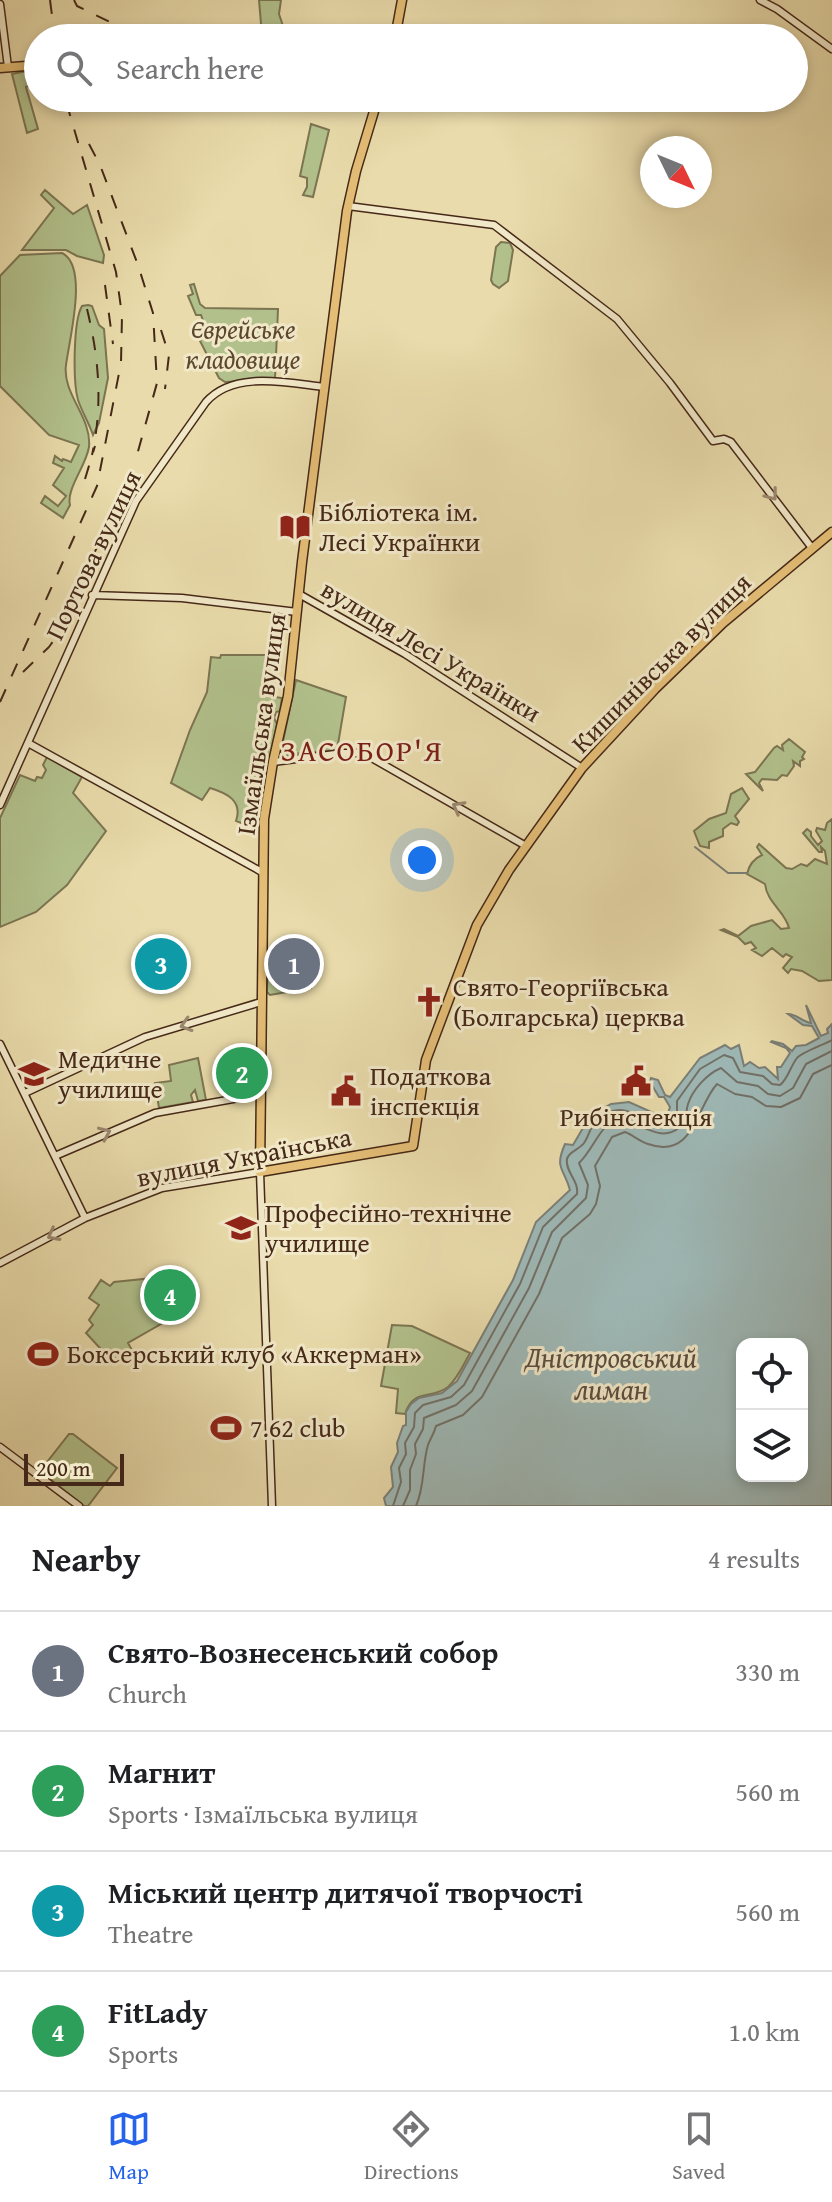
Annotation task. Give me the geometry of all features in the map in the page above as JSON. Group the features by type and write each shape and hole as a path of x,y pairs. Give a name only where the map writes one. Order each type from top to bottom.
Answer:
{"main road":[{"path":"398,24 402,0"},
{"path":"4,67 24,66"},
{"name":"Ізмаїльська вулиця","path":"260,1172 264,819 288,696 348,206 375,112"},
{"name":"Кишинівська вулиця","path":"413,1146 425,1062 455,978 477,925 526,846 582,768 655,689 723,623 832,532"},
{"name":"вулиця Українська","path":"260,1172 413,1146"}],"street":[{"path":"760,0 798,24"},
{"path":"0,4 4,67"},
{"path":"808,32 832,49"},
{"path":"348,206 494,225 617,319 670,383 709,439 731,442 812,548"},
{"name":"Портова вулиця","path":"0,805 136,501 211,397 224,388 257,382 325,387"},
{"name":"вулиця Лесі Українки","path":"299,594 405,654 582,768"},
{"path":"92,595 182,598 297,612"},
{"path":"28,743 262,872"},
{"path":"273,762 363,753 526,846"},
{"path":"25,1093 145,1037 261,1002"},
{"path":"0,1044 85,1218"},
{"path":"55,1156 155,1113 261,1094"},
{"name":"вулиця Українська","path":"0,1263 85,1218 162,1188 260,1172"},
{"name":"Ізмаїльська вулиця","path":"260,1172 272,1506"},
{"path":"0,1447 79,1506"}],"green space":[{"path":"259,0 281,0 279,14 282,24 261,24"},
{"path":"24,72 24,112 33,112 38,129 27,133 12,74"},
{"path":"311,124 329,130 313,197 303,195 307,178 300,176"},
{"path":"45,190 73,214 87,205 104,255 103,263 66,250 22,250 54,208 41,195"},
{"path":"501,242 510,243 513,250 508,281 499,288 491,280 496,247"},
{"path":"62,253 70,261 76,288 66,376 89,436 89,447 63,518 41,503 45,496 58,506 66,496 53,485 64,468 53,463 55,456 71,462 79,445 49,435 0,386 0,276 20,255"},
{"name":"Єврейське кладовище","path":"194,284 200,304 205,308 278,309 275,379 225,382 219,378 200,341 208,334 201,315 196,315 188,296 193,294 190,285"},
{"path":"82,306 92,306 99,325 104,329 108,378 99,423 93,435 78,400 75,367 79,314"},
{"path":"221,655 266,655 262,695 282,698 280,711 274,718 277,724 257,829 236,821 235,803 222,792 210,788 202,800 171,783 207,692 211,657 220,658"},
{"path":"296,680 346,697 337,750 280,755"},
{"path":"789,739 805,752 804,759 800,761 800,766 793,761 794,766 787,776 782,775 777,780 762,779 759,783 763,791 746,774 755,772 777,746 783,750 782,745"},
{"path":"47,757 82,777 73,793 106,831 67,885 36,912 0,927 0,818 20,775 35,781 37,777 42,778"},
{"path":"742,788 749,799 735,816 739,822 737,825 731,823 723,829 723,836 709,842 709,848 700,846 694,831 709,819 726,813 731,794"},
{"path":"832,819 832,980 819,981 802,971 791,969 788,973 783,968 792,957 786,954 783,957 772,948 762,956 752,950 756,948 751,942 745,944 738,937 721,930 738,936 751,926 772,920 781,929 789,928 766,891 765,884 747,874 752,863 762,855 757,847 759,844 786,868 792,869 801,864 807,866 815,859 827,864 825,851 821,847 822,852 819,852 803,833 807,829 811,832 818,845 822,841 817,828 825,830"},
{"path":"289,948 284,964 287,976 292,979 303,975 310,959 311,988 270,995 267,992 268,951"},
{"path":"198,1058 206,1100 198,1101 195,1090 191,1095 193,1102 159,1108 155,1083 171,1081 169,1065"},
{"path":"153,1278 165,1289 168,1320 128,1343 134,1354 118,1361 110,1359 86,1333 93,1325 89,1320 99,1305 89,1298 101,1280 110,1286 114,1282"},
{"path":"392,1325 412,1326 470,1353 448,1387 418,1397 408,1406 405,1414 396,1413 398,1389 381,1386"},
{"path":"69,1434 117,1468 88,1506 40,1471"}],"water":[{"name":"Дністровський лиман","path":"806,1005 821,1036 828,1033 827,1029 832,1024 832,1506 386,1506 384,1498 393,1487 391,1467 398,1452 397,1443 403,1426 406,1425 406,1412 419,1398 442,1393 457,1381 513,1280 536,1222 570,1190 560,1164 565,1144 573,1145 590,1116 611,1104 629,1102 658,1115 668,1113 670,1107 664,1097 659,1097 650,1082 651,1078 658,1080 665,1095 670,1097 700,1058 725,1045 731,1049 739,1045 744,1066 750,1062 759,1068 765,1067 778,1079 777,1067 781,1067 790,1053 771,1042 783,1044 792,1051 796,1046 819,1038 812,1026 803,1025 788,1014 811,1023"}],"waterway":[{"path":"695,847 728,873 747,873"}],"railway":[{"path":"50,0 53,24"},
{"path":"74,0 77,6 114,24"},
{"path":"0,702 97,486 121,363 122,315 116,272 69,112"},
{"path":"89,144 138,265 153,313 157,383 137,455"},
{"path":"105,285 113,344"},
{"path":"87,309 98,382 98,418 92,455"},
{"path":"161,330 169,355 165,389"},
{"path":"85,479 95,446"},
{"path":"23,672 59,633 109,520"}],"place":[{"name":"Бібліотека ім. Лесі Українки","path":"295,527"},
{"name":"Міський центр дитячої творчості","path":"161,964"},
{"name":"Свято-Вознесенський собор","path":"294,964"},
{"name":"Свято-Георгіївська (Болгарська) церква","path":"429,1002"},
{"name":"Магнит","path":"242,1073"},
{"name":"Медичне училище","path":"34,1074"},
{"name":"Рибінспекція","path":"636,1081"},
{"name":"Податкова інспекція","path":"346,1091"},
{"name":"Професійно-технічне училище","path":"241,1228"},
{"name":"FitLady","path":"170,1295"},
{"name":"Боксерський клуб «Аккерман»","path":"43,1354"},
{"name":"7.62 club","path":"226,1428"}],"district":[{"name":"ЗАСОБОР'Я","path":"362,751"}]}
